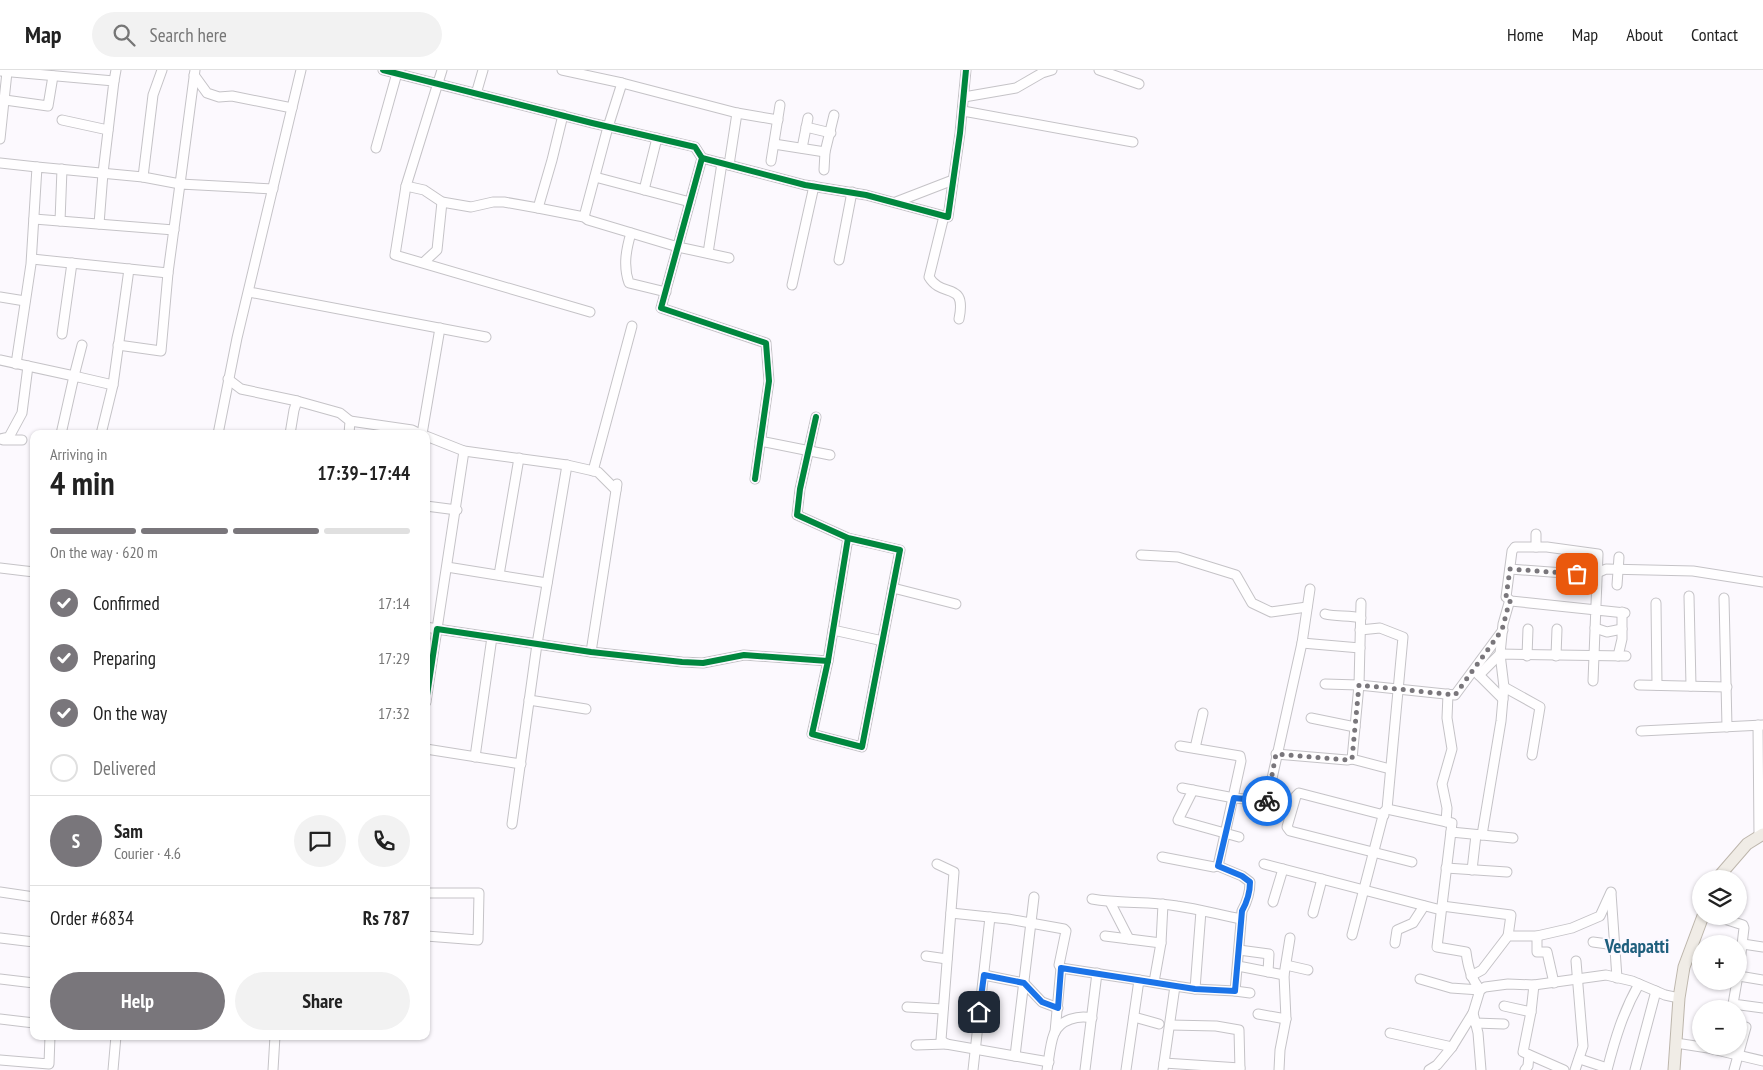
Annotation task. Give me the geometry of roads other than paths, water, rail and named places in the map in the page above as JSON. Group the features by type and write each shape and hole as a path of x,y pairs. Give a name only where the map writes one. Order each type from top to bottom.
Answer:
{"main road":[{"path":"1724,870 1747,844 1761,836"},
{"path":"1674,1070 1684,967 1699,925"}],"street":[{"path":"99,224 103,173 116,70"},
{"path":"143,177 153,95 162,70"},
{"path":"219,430 228,379 301,70"},
{"path":"383,70 608,127 695,146 702,158 814,186 852,192 944,216 948,216 963,111 966,70"},
{"path":"442,70 406,186 395,254 590,312"},
{"path":"476,94 482,70"},
{"path":"562,70 578,72 737,113 778,120"},
{"path":"964,97 1016,88 1042,73 1052,70"},
{"path":"1099,70 1139,84"},
{"path":"0,139 5,100 4,71 114,82"},
{"path":"195,73 207,93 219,97 232,96 292,108"},
{"path":"118,345 161,350 168,273 195,73"},
{"path":"376,148 397,74"},
{"path":"5,100 48,106 53,76"},
{"path":"584,217 622,83"},
{"path":"772,161 780,105"},
{"path":"963,111 1134,142"},
{"path":"708,253 737,113"},
{"path":"824,170 825,152 834,115"},
{"path":"538,208 563,116"},
{"path":"62,120 108,130"},
{"path":"802,148 807,123 831,133"},
{"path":"644,190 657,138"},
{"path":"774,144 825,152"},
{"path":"702,158 661,308 766,343 769,381 755,479"},
{"path":"0,163 143,177 180,184 273,189"},
{"path":"16,364 32,259 38,167"},
{"path":"60,221 62,170"},
{"path":"595,177 690,202"},
{"path":"896,203 953,180"},
{"path":"406,186 424,190 442,202 471,207 504,202 584,217 588,220 678,247 729,258"},
{"path":"792,285 814,186"},
{"path":"839,260 852,192"},
{"path":"424,262 437,250 442,202"},
{"path":"944,216 929,277 933,284 955,293 961,299 959,318"},
{"path":"34,219 174,230"},
{"path":"631,233 626,252 625,272 629,283 666,292"},
{"path":"32,259 168,273"},
{"path":"62,334 72,263"},
{"path":"102,430 112,385 129,269"},
{"path":"249,292 486,337"},
{"path":"0,297 26,301"},
{"path":"593,471 632,326"},
{"path":"417,430 440,328"},
{"path":"62,430 82,345"},
{"path":"0,360 112,385"},
{"path":"0,440 9,436 22,413 28,366"},
{"path":"228,379 241,389 297,401 340,413 350,422 398,430"},
{"path":"291,430 297,401"},
{"path":"816,417 800,489 797,516 848,538 900,550 862,747 812,734 828,661 848,538"},
{"path":"349,430 350,422"},
{"path":"430,438 464,451 567,464 598,472 617,487 591,652"},
{"path":"0,440 22,440"},
{"path":"760,441 830,455"},
{"path":"430,669 464,451"},
{"path":"499,575 519,458"},
{"path":"512,824 537,644 567,464"},
{"path":"430,507 456,510"},
{"path":"1536,534 1536,547"},
{"path":"1476,672 1500,654 1527,656 1594,655 1622,656 1623,613 1596,609 1511,600 1506,597 1512,551 1515,547 1536,547 1598,554 1599,572 1596,609 1595,628 1594,655 1593,680"},
{"path":"1141,554 1178,557 1236,575 1252,604 1271,612 1308,607"},
{"path":"1617,585 1619,557"},
{"path":"447,567 547,583"},
{"path":"0,568 30,572"},
{"path":"1510,569 1577,574 1595,574 1606,569 1693,571 1763,582"},
{"path":"893,588 956,604"},
{"path":"1182,788 1234,798 1267,801 1302,643 1310,589"},
{"path":"1689,596 1691,686"},
{"path":"1724,598 1727,727"},
{"path":"1472,870 1503,699 1504,687 1500,654 1502,630 1511,600"},
{"path":"1352,759 1359,685 1361,603"},
{"path":"1656,603 1656,686"},
{"path":"1325,614 1336,617 1349,615 1361,618"},
{"path":"430,627 591,652 682,662 703,663 744,656 828,661"},
{"path":"1352,935 1385,812 1402,637 1380,628 1360,630"},
{"path":"1595,628 1607,632 1622,629"},
{"path":"1527,656 1528,629"},
{"path":"1556,656 1557,629"},
{"path":"833,630 883,640"},
{"path":"1325,684 1359,685 1455,695 1476,672 1502,630"},
{"path":"475,757 492,637"},
{"path":"1302,643 1360,648"},
{"path":"1476,672 1503,699"},
{"path":"1490,686 1503,677"},
{"path":"1639,685 1727,687"},
{"path":"1504,687 1540,707 1532,755"},
{"path":"1446,822 1447,808 1442,784 1452,749 1447,718 1448,694"},
{"path":"530,700 586,709"},
{"path":"1195,748 1202,713"},
{"path":"1311,718 1355,727"},
{"path":"1641,731 1761,725 1761,836"},
{"path":"1180,746 1240,756 1241,761 1234,798 1218,866"},
{"path":"430,750 520,764"},
{"path":"1276,754 1352,759 1390,769"},
{"path":"1193,790 1178,820 1239,837"},
{"path":"1412,862 1290,831 1287,827 1296,796 1299,793 1385,812 1452,823 1436,946 1466,952 1468,968 1480,990 1473,1013 1452,1047 1434,1068"},
{"path":"1450,832 1513,838"},
{"path":"1162,857 1214,867 1218,866 1242,876 1250,882 1246,905 1242,911 1235,991"},
{"path":"937,864 954,872 941,1040 947,1044"},
{"path":"1264,864 1424,906 1511,915 1508,936 1482,970 1471,976"},
{"path":"1446,868 1507,872"},
{"path":"1273,902 1282,869"},
{"path":"1313,912 1322,880"},
{"path":"0,892 30,896"},
{"path":"1508,936 1537,936 1572,928 1600,916 1611,892 1617,978"},
{"path":"430,893 480,893 478,940 430,936"},
{"path":"1015,1056 1034,897"},
{"path":"1092,900 1163,904 1241,919"},
{"path":"1110,902 1129,939"},
{"path":"1154,982 1161,943 1163,904"},
{"path":"1396,943 1397,930 1413,922 1424,906"},
{"path":"1195,989 1201,911"},
{"path":"916,1045 947,1044 1015,1056 1048,1066 1058,1008 1061,968 1059,965 1065,930 1031,923 951,913"},
{"path":"973,1070 990,917"},
{"path":"1105,936 1161,943"},
{"path":"1537,936 1537,952 1546,952 1554,983"},
{"path":"0,938 30,942"},
{"path":"1280,1070 1280,1050 1286,1019 1285,970 1290,938"},
{"path":"1593,942 1615,944"},
{"path":"1747,945 1763,947"},
{"path":"1239,950 1269,954 1268,972"},
{"path":"926,956 947,959"},
{"path":"1575,1070 1583,1046 1576,961"},
{"path":"1238,966 1268,972 1308,970"},
{"path":"1061,968 1195,989 1235,991 1250,994"},
{"path":"1085,1070 1097,973"},
{"path":"984,975 1024,983 1042,1002 1058,1008"},
{"path":"1420,979 1451,988 1480,990 1484,987 1534,985 1606,975 1680,998"},
{"path":"1747,977 1763,980"},
{"path":"0,979 30,983"},
{"path":"1126,1070 1139,980"},
{"path":"1580,1059 1607,1069 1618,1027 1639,984"},
{"path":"1534,985 1523,1052 1564,1070"},
{"path":"1170,1025 1216,1026 1239,1030 1240,1069 1164,1067 1175,986"},
{"path":"1735,990 1733,1004 1763,1008"},
{"path":"1635,1070 1656,992"},
{"path":"1504,1006 1531,1012"},
{"path":"907,1007 943,1008"},
{"path":"1473,1013 1481,1070"},
{"path":"1258,1014 1286,1019"},
{"path":"1054,1032 1069,1019 1085,1016 1092,1018"},
{"path":"1134,1017 1159,1024"},
{"path":"0,1019 30,1023"},
{"path":"1475,1023 1504,1024"},
{"path":"1390,1033 1452,1047"},
{"path":"0,1060 49,1064 50,1040"},
{"path":"113,1070 116,1040"},
{"path":"273,1070 275,1040"},
{"path":"1676,1043 1708,1048 1763,1061"},
{"path":"1525,1070 1528,1066 1530,1055"},
{"path":"1734,1070 1738,1056"}],"district":[{"name":"Vedapatti","path":"1637,946"}]}
